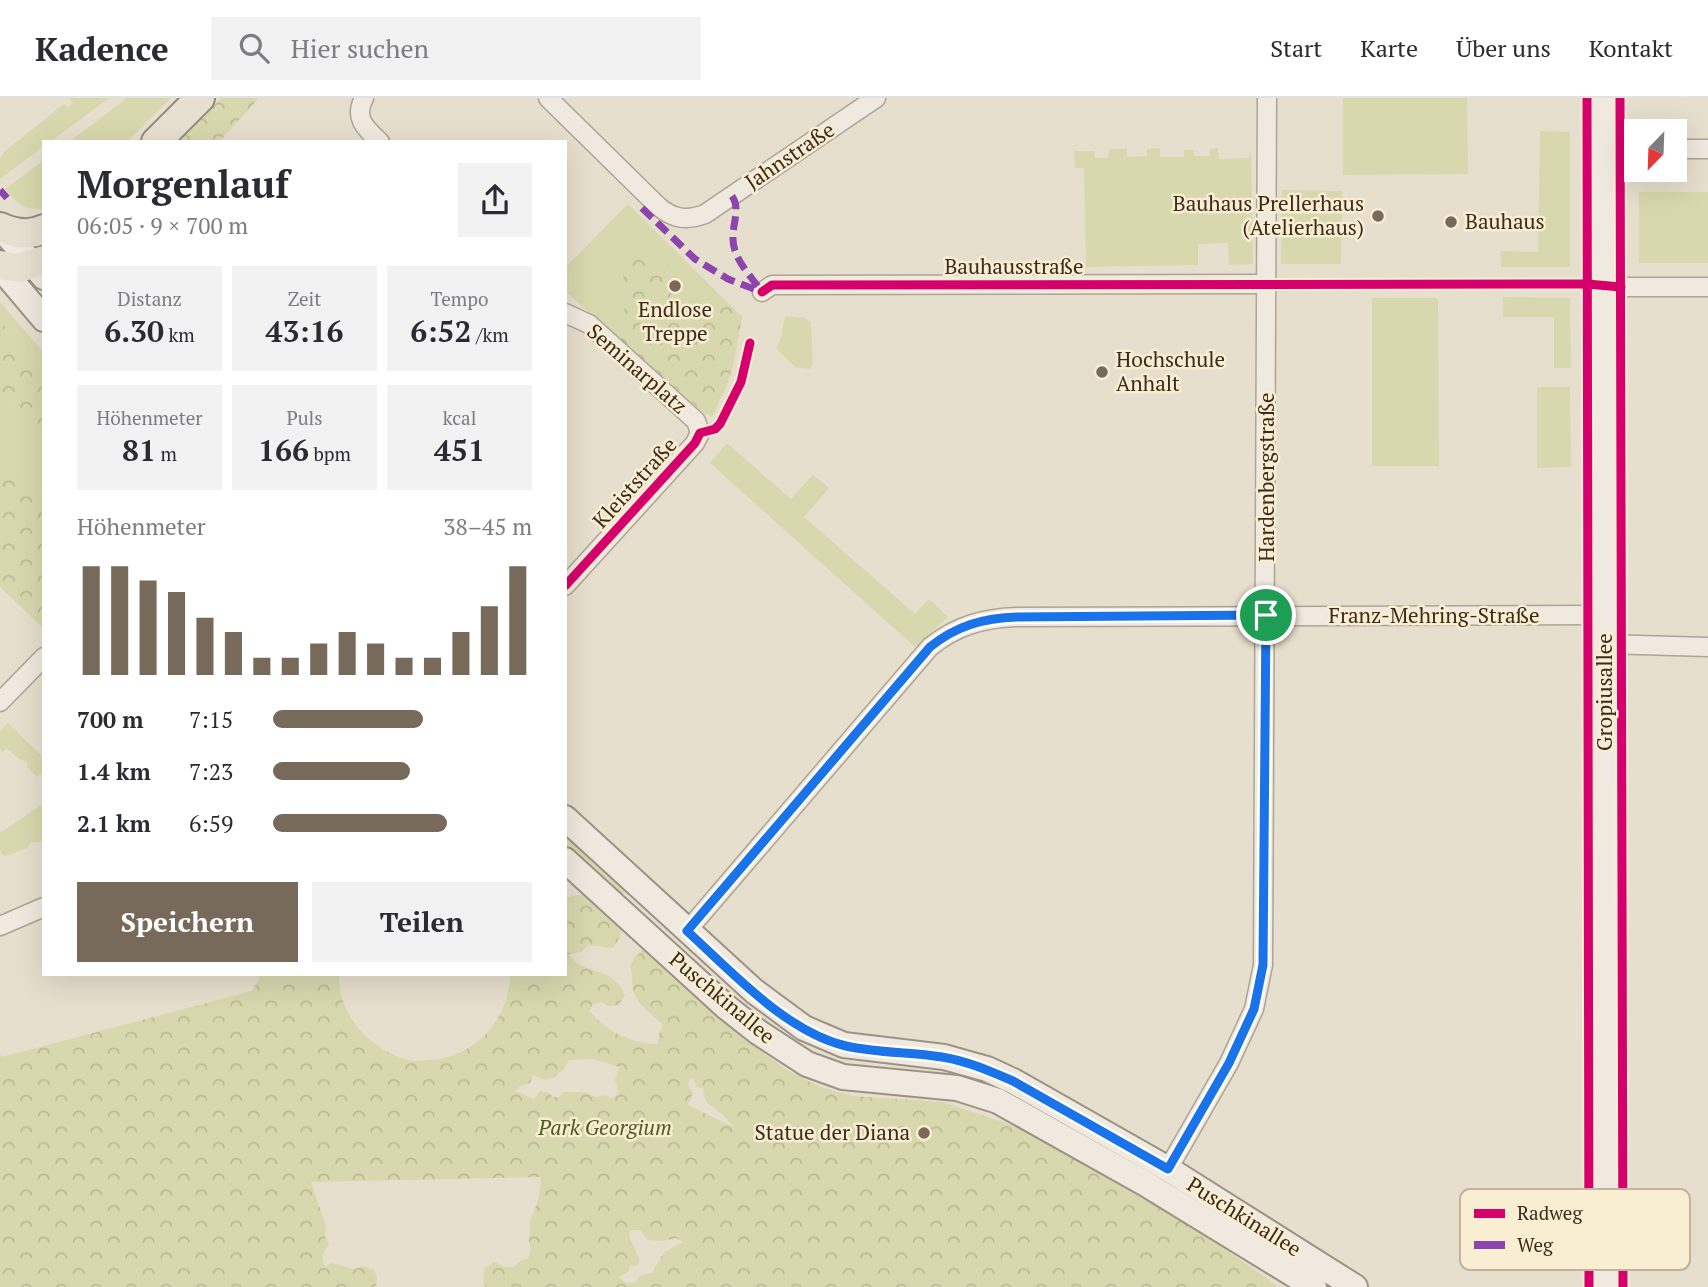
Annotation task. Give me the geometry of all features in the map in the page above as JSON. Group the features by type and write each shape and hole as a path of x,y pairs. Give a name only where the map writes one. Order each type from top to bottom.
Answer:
{"main road":[{"path":"158,140 200,98"},
{"name":"Gropiusallee","path":"1604,98 1606,1189"},
{"path":"0,227 24,234 42,230"},
{"path":"0,227 41,267"},
{"path":"0,266 41,267"},
{"path":"0,266 42,317"},
{"name":"Puschkinallee","path":"567,820 687,931 781,1013 822,1037 844,1045 944,1057 987,1069 1013,1081 1168,1169 1355,1287"},
{"name":"Puschkinallee","path":"567,862 725,1006 797,1058 825,1072 843,1077 948,1087 998,1101 1146,1184 1314,1287"}],"street":[{"path":"364,98 360,115 365,127 378,140"},
{"name":"Jahnstraße","path":"548,98 666,213 688,219 705,214 876,98"},
{"name":"Hardenbergstraße","path":"1168,1169 1234,1052 1254,1009 1263,965 1267,98"},
{"path":"1604,150 1624,149"},
{"path":"1687,149 1708,149"},
{"name":"Bauhausstraße","path":"762,292 772,285 1268,284"},
{"path":"1604,287 1708,287"},
{"name":"Seminarplatz","path":"567,314 589,324 696,421 700,433"},
{"name":"Kleiststraße","path":"567,584 695,443 700,433"},
{"name":"Franz-Mehring-Straße","path":"687,931 930,647 957,628 998,617 1605,615"},
{"path":"1605,645 1708,647"},
{"path":"0,702 42,659"},
{"path":"0,926 42,908"}],"green space":[{"path":"69,98 109,98 53,140 42,140 42,148 0,179 0,159 4,152 64,104 68,108 73,103"},
{"path":"127,98 171,98 129,140 72,140"},
{"path":"221,98 259,98 221,140 180,140"},
{"path":"1343,98 1467,98 1468,174 1343,175"},
{"path":"1540,131 1570,132 1570,267 1501,267 1501,251 1538,252"},
{"path":"1160,148 1160,157 1184,157 1184,150 1194,150 1194,156 1210,156 1210,149 1218,148 1219,159 1249,158 1251,150 1253,264 1229,265 1228,243 1198,244 1198,265 1086,267 1084,168 1075,168 1074,151 1094,151 1095,158 1108,158 1109,149 1127,149 1127,157 1147,156 1147,149"},
{"path":"42,161 42,209 18,203 5,189"},
{"path":"1282,190 1342,191 1341,264 1281,264"},
{"path":"1639,192 1708,192 1708,263 1639,263"},
{"path":"628,204 742,317 731,369 714,415 711,417 567,293 567,266"},
{"path":"635,252 668,264 670,291 687,305 711,311 725,300 742,317 728,383 715,406 706,415 609,329 625,309 623,272"},
{"path":"1503,297 1570,298 1571,368 1554,368 1554,317 1503,317"},
{"path":"1372,298 1438,298 1439,466 1372,466"},
{"path":"0,302 42,351 42,370 0,321"},
{"path":"785,316 806,318 811,323 813,364 810,369 795,367 776,348 781,338"},
{"path":"0,321 42,370 42,435 0,395"},
{"path":"1537,387 1570,387 1571,467 1537,468"},
{"path":"0,395 42,435 42,495 0,456"},
{"path":"727,443 791,499 813,475 829,488 804,517 915,614 929,599 948,617 915,647 710,463"},
{"path":"0,456 42,495 42,627 0,587"},
{"path":"8,723 42,756 42,773 37,777 27,767 28,762 19,759 7,748 3,752 0,749 0,731"},
{"path":"42,804 42,841 29,843 27,848 7,856 2,855 0,849 0,833"},
{"path":"567,832 628,888 619,897 567,848"},
{"name":"Park Georgium","path":"582,894 621,928 620,937 613,948 588,945 582,952 569,954 582,966 612,978 625,995 619,1005 608,1006 602,1002 592,1005 590,1011 611,1030 639,1042 658,1044 663,1025 641,1004 632,986 630,966 644,949 716,1015 785,1069 818,1086 852,1096 943,1102 1018,1127 1188,1223 1279,1287 485,1287 485,1268 494,1262 505,1267 514,1267 521,1260 528,1259 531,1249 530,1221 539,1198 541,1177 311,1182 326,1226 325,1236 329,1244 323,1255 325,1267 332,1263 353,1269 363,1266 374,1270 377,1277 376,1287 0,1287 0,1055 2,1057 252,991 260,976 339,976 340,990 350,1017 369,1039 394,1055 408,1060 446,1058 475,1044 486,1033 496,1021 508,991 510,976 567,976 567,898","holes":["594,1059 619,1067 615,1080 619,1093 611,1099 606,1095 596,1097 585,1092 563,1092 560,1097 553,1097 540,1091 534,1099 515,1091 530,1083 533,1075 545,1080 556,1077 569,1060","690,1079 693,1079 697,1087 703,1088 706,1102 735,1128 688,1105 693,1092 688,1086","630,1230 640,1230 648,1240 676,1238 683,1242 664,1252 652,1273 639,1276 636,1282 626,1283 619,1277 629,1271 630,1265 636,1266 640,1261 629,1236"]}],"marked path":[{"path":"0,190 7,198"},
{"path":"732,196 736,206 733,233 736,253 762,292"},
{"path":"642,208 695,259 728,279 762,292"}],"cycle path":[{"path":"1587,98 1589,1189"},
{"path":"1620,98 1623,1189"},
{"path":"762,292 772,285 1587,284 1621,287"},
{"path":"567,584 695,443 700,433 715,429 720,424 741,382 750,343"},
{"path":"1589,1270 1589,1287"},
{"path":"1623,1270 1623,1287"}],"place":[{"name":"Bauhaus Prellerhaus (Atelierhaus)","path":"1378,216"},
{"name":"Bauhaus","path":"1451,222"},
{"name":"Endlose Treppe","path":"675,286"},
{"name":"Hochschule Anhalt","path":"1102,372"},
{"name":"Statue der Diana","path":"924,1133"}],"route":[{"path":"1266,615 1263,965 1254,1009 1229,1063 1168,1169 987,1069 944,1057 844,1045 822,1037 781,1013 687,931 930,647 957,628 998,617 1266,615"}]}
